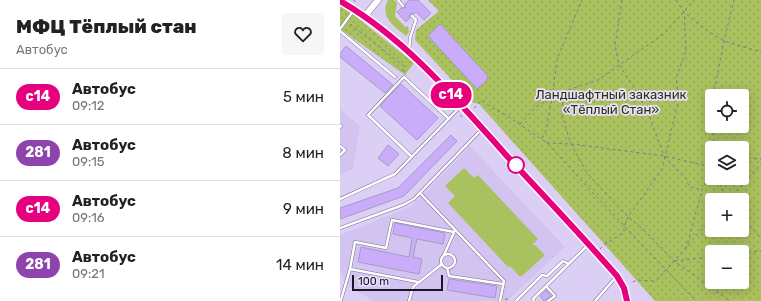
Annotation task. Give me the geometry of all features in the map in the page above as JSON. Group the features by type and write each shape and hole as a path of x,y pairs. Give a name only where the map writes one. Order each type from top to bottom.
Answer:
{"street":[{"path":"365,16 378,0"},
{"path":"340,1 365,16 409,52 444,87 617,276 624,288 626,301"}],"lane":[{"path":"398,0 403,6"},
{"path":"354,9 340,30 395,77"},
{"path":"409,52 410,38 416,20 412,16"},
{"path":"412,157 368,115 404,77 449,119"},
{"path":"430,101 444,87"},
{"path":"340,199 395,174 462,106"},
{"path":"340,228 403,205 414,199 482,128"},
{"path":"340,146 345,150 340,155"},
{"path":"420,193 504,281 500,299"},
{"path":"341,300 350,269 355,242 386,248 392,220 455,231"},
{"path":"455,231 441,259 442,264 447,268 449,276 503,284"},
{"path":"534,301 532,299 588,245"},
{"path":"444,255 449,254 454,258 452,266 447,268"},
{"path":"515,301 542,275 547,276 563,261 569,264"},
{"path":"409,301 411,290 418,282 442,264"},
{"path":"350,269 418,282"},
{"path":"595,301 617,276"},
{"path":"546,286 555,296 548,301"}],"path":[{"path":"542,138 546,131 557,59 582,0"},
{"path":"622,0 615,45 619,65 647,110 664,156 687,180 690,187 702,190"},
{"path":"676,0 684,12 703,28 724,41 761,52"},
{"path":"519,124 537,106 565,91 598,80 666,33 694,0"},
{"path":"714,89 734,0"},
{"path":"599,250 624,232 624,227 628,217 662,169 679,98 676,78 686,51 684,12"},
{"path":"346,21 404,66 404,77"},
{"path":"565,91 561,112 571,144 587,173 628,217 643,229 674,261 730,301"},
{"path":"474,108 482,100 542,138 624,227 696,301"},
{"path":"456,111 464,119"},
{"path":"547,143 571,144 664,156 705,165"},
{"path":"749,158 761,159"},
{"path":"734,193 761,164"},
{"path":"686,249 705,183"},
{"path":"749,224 761,238"},
{"path":"633,282 638,280 656,280 686,249 705,226"},
{"path":"749,252 761,251"},
{"path":"674,261 705,258"},
{"path":"500,299 515,301"}],"shaded area":[{"path":"340,109 360,126 353,169 340,174"},
{"path":"470,146 565,247 507,301 374,301 351,288 340,272 340,235 412,206"}],"green space":[{"path":"388,0 394,0 397,3 395,16 405,27 408,26 409,32 406,36 393,25 385,12"},
{"name":"Ландшафтный заказник «Тёплый Стан»","path":"428,0 761,0 761,301 655,301 479,104 472,102 415,40 416,30 439,11"},
{"path":"340,5 414,63 405,75 340,29"},
{"path":"464,168 474,178 478,175 538,239 532,245 535,245 544,254 544,256 522,276 519,276 510,266 508,267 448,203 455,196 445,186"}],"building":[{"path":"409,0 418,0 431,13 424,20 416,12 414,14 411,13 409,16 410,18 406,22 397,12 401,8 405,8 405,4"},
{"path":"440,24 488,76 486,81 477,89 428,36"},
{"path":"346,46 393,85 385,93 340,57 340,54"},
{"path":"401,84 438,118 417,140 380,106"},
{"path":"451,135 457,141 404,196 340,219 340,208 398,188"},
{"path":"388,145 399,154 388,166 378,158"},
{"path":"395,223 445,233 443,244 417,239 413,257 422,259 419,274 358,262 361,247 409,257 412,238 393,234"},
{"path":"449,279 497,286 495,298 447,290"},
{"path":"546,290 551,296 544,301 540,296"}],"bus line":[{"name":"с14","path":"340,1 365,16 382,29 409,52 444,87 617,276 624,288 627,301"}]}
